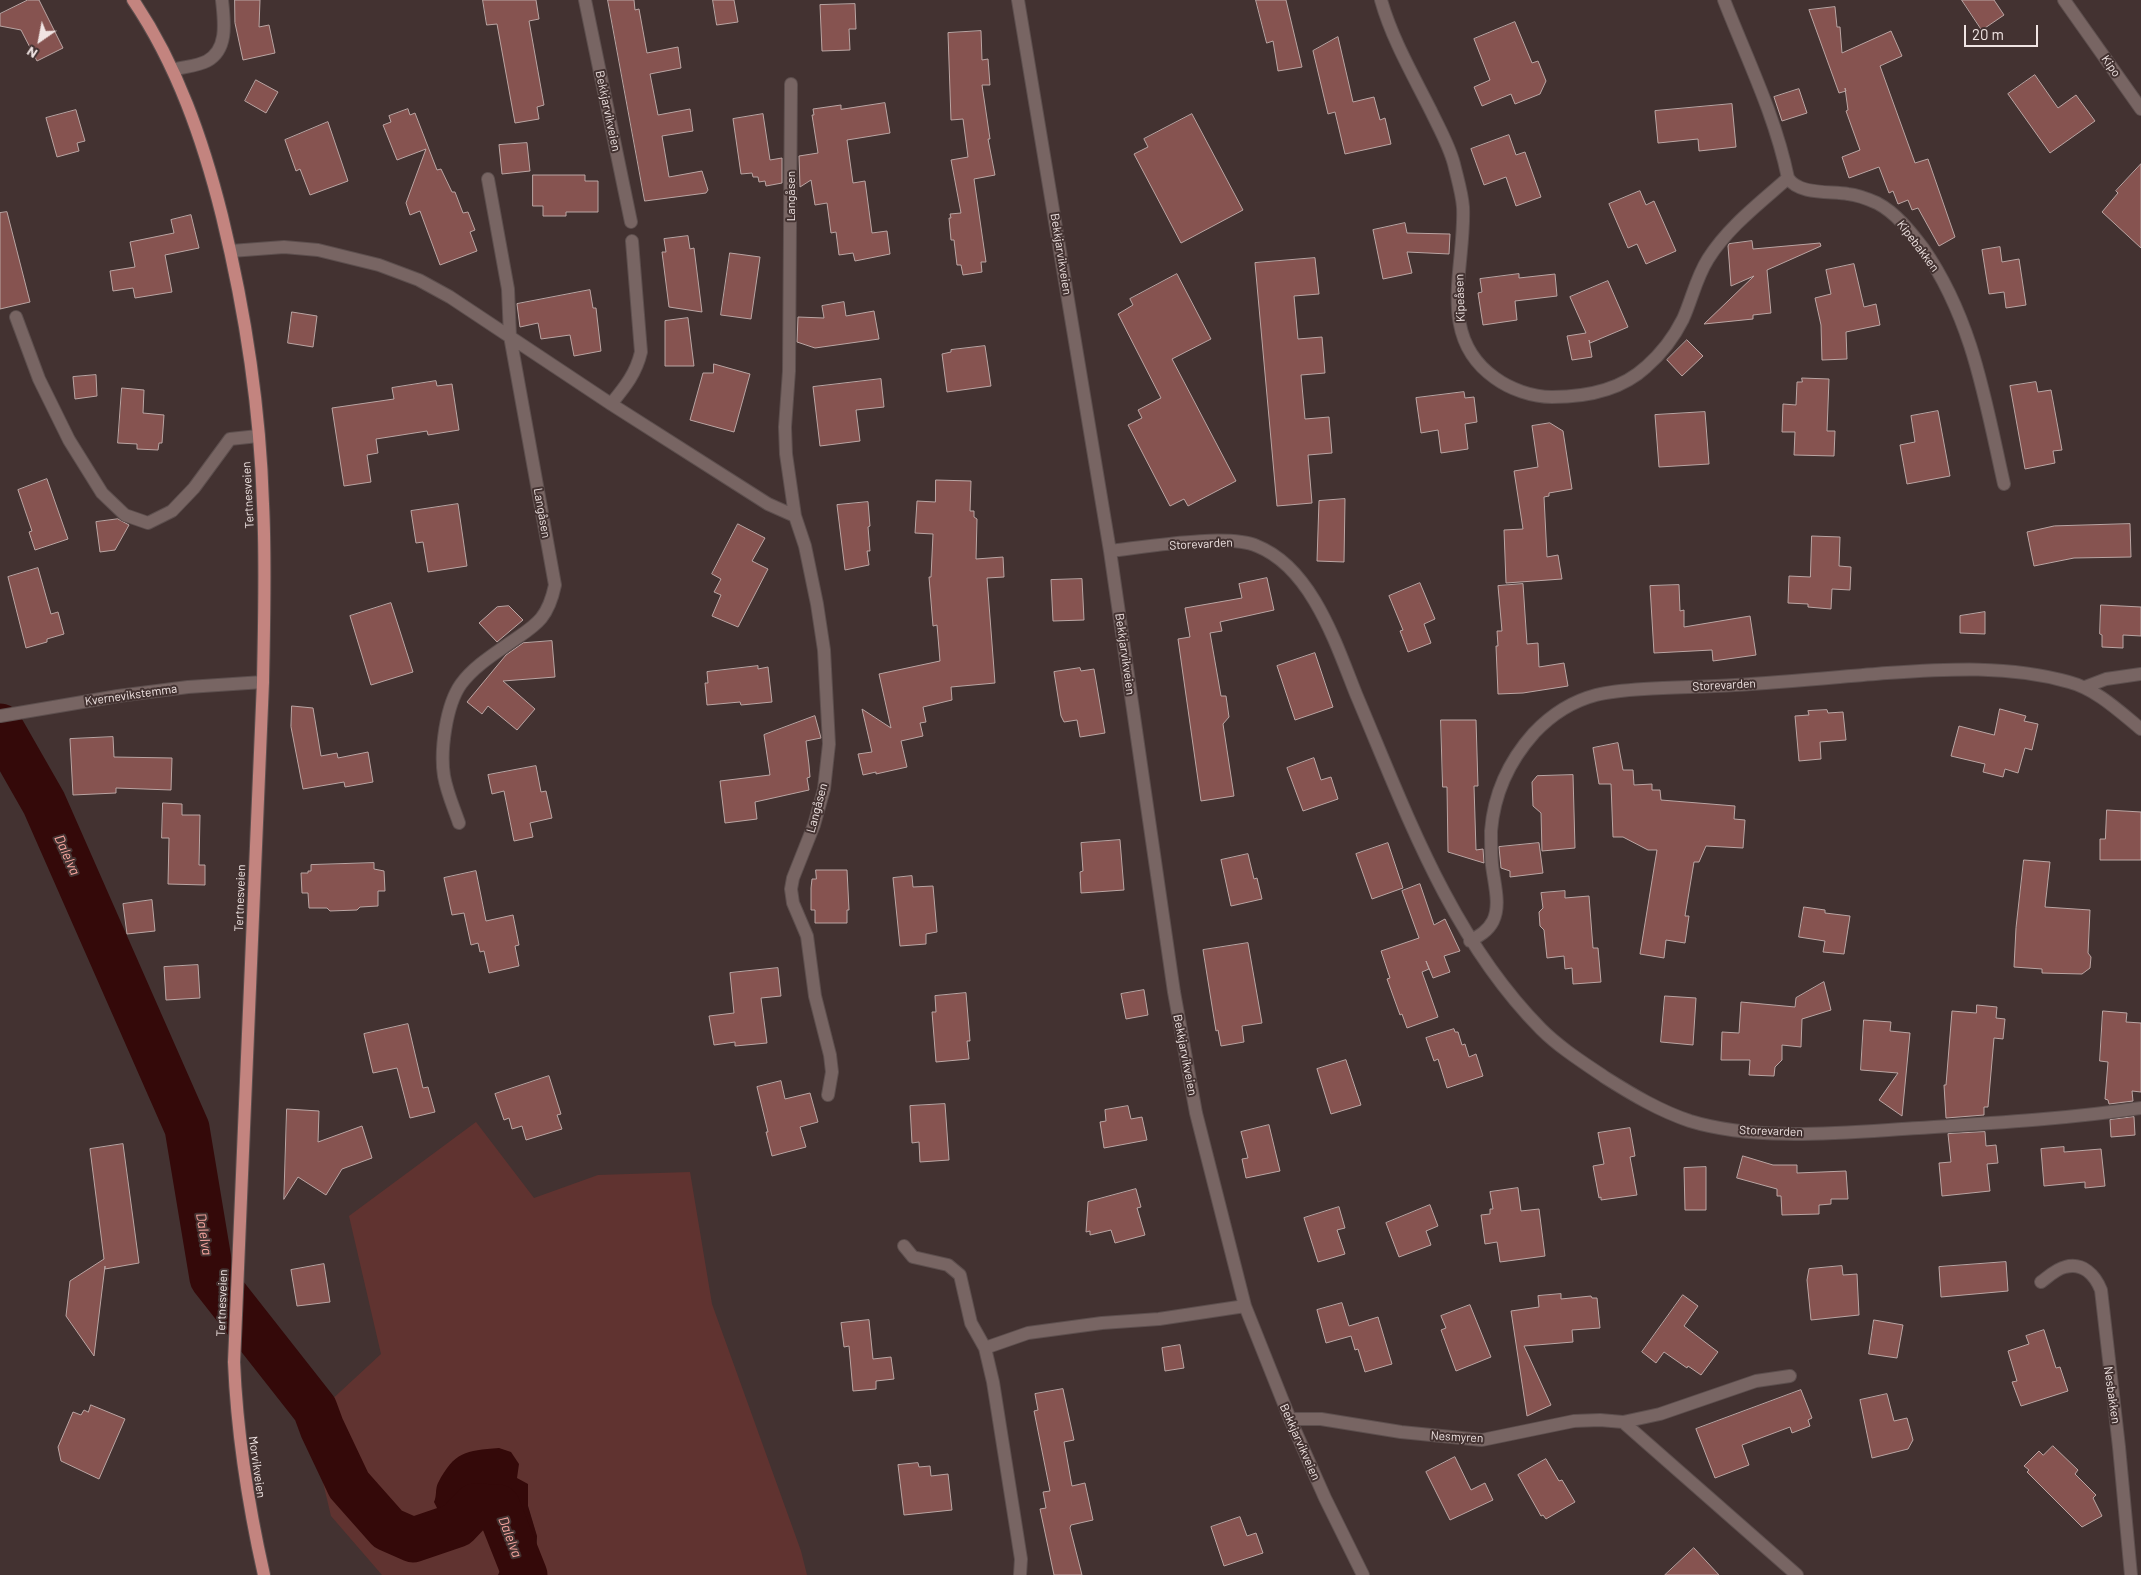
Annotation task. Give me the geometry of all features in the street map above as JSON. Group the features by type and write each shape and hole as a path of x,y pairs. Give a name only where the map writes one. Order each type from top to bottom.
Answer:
{"main road":[{"name":"Tertnesveien","path":"133,0 173,70 210,170 231,251 245,325 258,436 263,502 265,578 263,682 234,1362"},
{"name":"Morvikveien","path":"234,1362 236,1411 243,1469 264,1575"}],"street":[{"path":"173,70 206,62 214,56 222,43 222,0"},
{"name":"Bekkjarvikveien","path":"584,0 631,222"},
{"name":"Bekkjarvikveien","path":"1018,0 1110,550 1180,1026 1196,1113 1245,1306 1290,1419 1363,1575"},
{"name":"Kipeåsen","path":"1381,0 1398,43 1453,161 1463,206 1457,302 1464,340 1474,359 1486,372 1502,383 1522,392 1572,397 1614,388 1645,369 1672,339 1683,319 1698,279 1719,244 1788,178"},
{"path":"1724,0 1758,79 1776,127 1788,178"},
{"name":"Kipo","path":"2064,0 2141,109"},
{"name":"Langåsen","path":"791,84 789,370 785,427 786,454 795,516 810,565 824,650 829,744 824,789 814,826 793,878 791,889 793,903 807,936 815,996 830,1055 832,1072 828,1095"},
{"name":"Kipebakken","path":"1788,178 1791,184 1805,189 1849,194 1863,197 1878,204 1896,217 1908,229 1933,263 1956,304 1978,368 2004,484"},
{"name":"Langåsen","path":"459,824 444,775 443,753 449,710 460,685 478,666 537,623 545,614 551,604 555,585 510,336 508,289 488,179"},
{"path":"611,404 629,382 638,366 641,352 632,242"},
{"path":"231,251 284,247 318,250 379,265 420,280 450,297 611,404 768,504 795,516"},
{"path":"16,317 39,379 69,440 102,493 125,515 148,523 172,511 194,488 230,438 258,436"},
{"name":"Storevarden","path":"1110,550 1239,541 1254,544 1267,550 1298,578 1327,625 1424,850 1450,906 1470,941 1515,1000 1542,1030 1563,1048 1628,1091 1662,1110 1708,1126 1750,1131 1850,1132 2058,1118 2141,1108"},
{"name":"Storevarden","path":"1470,941 1483,933 1493,922 1496,913 1491,830 1502,780 1510,764 1534,733 1565,707 1596,695 1617,691 1735,685 1946,669 1985,669 2030,674 2085,687 2115,707 2141,729"},
{"path":"2085,687 2106,679 2141,674"},
{"name":"Kvernevikstemma","path":"0,716 148,692 188,687 263,682"},
{"path":"904,1246 913,1257 948,1265 960,1275 971,1322 984,1348 993,1382 1019,1549 1020,1575"},
{"name":"Nesbakken","path":"2041,1282 2058,1270 2072,1266 2089,1272 2097,1279 2100,1290 2119,1447 2132,1575"},
{"path":"984,1348 1028,1333 1102,1323 1159,1319 1245,1306"},
{"name":"Nesmyren","path":"1290,1419 1321,1419 1401,1432 1482,1440 1574,1421 1600,1420 1623,1422 1660,1414 1756,1381 1790,1376"},
{"path":"1623,1422 1797,1575"}],"shaded area":[{"path":"476,1122 534,1198 598,1175 690,1172 712,1304 801,1551 807,1575 535,1575 537,1537 528,1506 528,1485 437,1485 438,1497 442,1507 457,1525 470,1523 487,1514 497,1518 501,1569 498,1575 382,1575 331,1516 316,1453 327,1404 381,1354 349,1216"}],"water":[{"path":"499,1448 511,1452 519,1464 517,1478 528,1484 528,1506 537,1536 535,1575 498,1575 501,1569 497,1517 486,1514 470,1523 457,1525 437,1508 434,1502 438,1483 450,1464 456,1459 469,1452"}],"building":[{"path":"28,0 39,0 63,48 37,61 21,30 0,26 0,14"},
{"path":"235,0 260,0 259,27 269,25 275,53 243,60 235,23"},
{"path":"483,0 536,0 539,19 529,21 544,105 537,107 539,119 515,123 497,24 487,25"},
{"path":"608,0 634,0 635,10 639,9 647,53 678,47 681,68 650,74 658,115 690,109 693,131 662,136 669,177 702,171 708,190 706,193 645,201"},
{"path":"713,0 734,0 738,22 717,25"},
{"path":"1256,0 1286,0 1302,67 1278,71 1273,41 1267,43"},
{"path":"1962,0 1994,0 2004,15 1982,30"},
{"path":"855,4 856,29 849,29 850,50 822,51 820,5"},
{"path":"1835,7 1837,27 1840,27 1842,53 1891,31 1902,56 1880,66 1915,163 1928,159 1955,237 1939,246 1918,208 1912,210 1908,200 1898,204 1893,191 1889,193 1879,167 1849,178 1842,157 1860,150 1846,111 1848,110 1845,91 1839,93 1809,10"},
{"path":"1515,22 1532,63 1538,61 1546,81 1540,94 1515,104 1511,94 1482,106 1474,87 1490,80 1474,39"},
{"path":"981,31 982,60 988,59 990,85 982,85 990,139 988,139 995,175 974,179 986,262 981,262 982,272 963,275 961,265 957,265 954,240 951,240 950,214 961,213 951,160 968,157 963,119 951,120 948,33"},
{"path":"1338,37 1353,102 1374,97 1380,120 1385,118 1391,144 1345,154 1335,112 1328,114 1313,51"},
{"path":"2035,75 2058,108 2076,95 2095,121 2050,153 2008,94"},
{"path":"256,80 278,92 266,113 245,101"},
{"path":"1799,89 1807,113 1782,121 1774,97"},
{"path":"885,103 890,133 847,140 853,183 865,181 872,233 887,231 890,254 855,261 853,253 839,255 836,232 831,233 827,203 815,205 811,180 800,187 799,156 818,153 812,115 814,115 813,109 841,105 841,109"},
{"path":"1732,104 1736,147 1699,151 1698,139 1658,143 1655,111"},
{"path":"408,109 410,115 415,113 437,170 441,169 452,192 455,192 463,213 468,212 475,230 470,232 477,251 440,265 420,211 410,215 406,203 426,149 397,160 383,125 391,122 389,116"},
{"path":"76,110 85,141 77,143 79,151 57,157 46,118"},
{"path":"763,114 770,160 782,158 782,183 766,186 765,181 759,182 758,177 753,177 752,173 741,174 733,119"},
{"path":"1192,114 1243,210 1181,243 1134,154 1148,147 1144,139"},
{"path":"328,122 348,181 310,195 300,169 296,171 285,140"},
{"path":"1509,135 1516,155 1525,152 1541,197 1516,206 1506,177 1484,185 1471,149"},
{"path":"527,143 530,171 502,174 499,145"},
{"path":"2141,164 2141,248 2102,212 2118,193 2116,191"},
{"path":"533,175 585,175 585,181 598,181 598,212 566,212 566,216 543,216 543,206 533,206"},
{"path":"1640,191 1646,205 1654,201 1676,251 1646,264 1637,244 1628,248 1609,204"},
{"path":"7,212 30,302 0,309 0,213"},
{"path":"191,215 199,248 165,255 172,292 135,298 133,288 113,291 110,271 135,267 130,242 174,233 171,220"},
{"path":"1405,223 1407,233 1450,234 1449,254 1407,252 1412,273 1383,279 1373,230"},
{"path":"688,236 690,249 694,248 702,312 669,307 662,252 666,252 664,239"},
{"path":"1752,241 1753,249 1820,243 1821,246 1767,270 1771,313 1753,315 1753,319 1704,324 1754,276 1731,286 1728,246 1729,244"},
{"path":"2000,247 2002,262 2019,259 2026,305 2006,308 2004,292 1989,294 1982,250"},
{"path":"730,253 760,257 751,319 721,315"},
{"path":"1315,258 1319,294 1294,296 1298,339 1322,337 1325,373 1301,375 1305,419 1329,417 1332,453 1308,455 1312,503 1277,506 1255,263"},
{"path":"1854,264 1864,307 1876,304 1880,325 1846,332 1847,359 1822,360 1821,325 1815,298 1831,294 1826,270"},
{"path":"1177,274 1211,339 1172,359 1236,481 1188,506 1184,499 1170,506 1128,425 1142,418 1138,410 1161,398 1118,314 1133,305 1130,299"},
{"path":"1519,274 1519,278 1555,274 1557,296 1515,301 1517,320 1483,325 1478,293 1482,292 1480,279"},
{"path":"1608,281 1628,327 1590,343 1589,340 1592,357 1572,360 1567,336 1586,333 1570,297"},
{"path":"590,290 593,308 596,308 601,351 574,356 570,335 541,339 538,323 520,327 517,304"},
{"path":"844,302 846,316 874,311 879,339 815,348 797,342 798,317 824,318 822,306"},
{"path":"292,312 317,316 313,347 288,343"},
{"path":"688,318 694,366 665,366 665,321"},
{"path":"1687,340 1703,356 1682,376 1667,360"},
{"path":"985,346 991,386 947,392 942,354 951,352 951,350"},
{"path":"714,364 750,374 734,432 690,420 703,373 713,373"},
{"path":"96,375 97,396 75,399 73,377"},
{"path":"1802,378 1829,379 1827,431 1835,431 1834,456 1794,455 1795,432 1782,432 1783,404 1796,405 1797,382 1802,382"},
{"path":"881,379 884,407 856,410 860,441 820,446 813,387"},
{"path":"436,381 437,386 452,384 459,430 428,435 427,431 376,439 378,453 367,455 371,482 344,486 332,408 394,399 392,388"},
{"path":"2036,382 2038,392 2051,390 2062,450 2053,451 2055,463 2025,469 2010,386"},
{"path":"122,388 144,390 143,413 164,415 162,443 159,443 158,450 137,449 137,444 118,443"},
{"path":"1464,392 1465,398 1474,397 1477,422 1465,424 1468,449 1441,453 1438,430 1421,433 1416,398"},
{"path":"1938,411 1950,476 1907,484 1900,445 1915,442 1911,416"},
{"path":"1705,412 1709,464 1659,467 1655,415"},
{"path":"1550,423 1563,431 1572,489 1549,493 1549,496 1544,497 1547,557 1558,555 1562,579 1506,583 1504,530 1523,529 1514,471 1538,467 1532,426"},
{"path":"47,479 68,539 35,550 29,532 32,531 18,490"},
{"path":"936,480 971,481 970,511 974,511 974,517 977,519 976,559 1003,557 1004,577 987,578 995,683 951,687 952,700 923,707 926,722 920,723 923,736 901,741 907,767 863,775 858,754 872,752 862,709 891,728 879,674 940,661 937,625 933,626 929,577 931,577 933,534 915,533 917,501 935,502"},
{"path":"1345,499 1344,562 1317,561 1319,501"},
{"path":"868,502 870,551 867,551 869,565 845,570 837,505"},
{"path":"458,504 467,566 428,572 423,542 416,543 411,511"},
{"path":"118,519 129,525 115,550 100,552 96,522"},
{"path":"738,524 765,538 752,561 768,569 738,627 712,616 721,595 714,592 721,579 712,574"},
{"path":"2130,524 2131,557 2074,558 2034,566 2027,532 2054,526"},
{"path":"1812,536 1840,537 1839,566 1851,567 1850,590 1832,589 1831,609 1808,607 1808,604 1788,603 1789,576 1810,577"},
{"path":"38,568 51,614 58,612 64,634 47,639 47,642 26,648 8,577"},
{"path":"1267,578 1274,610 1220,622 1222,631 1210,633 1221,696 1226,696 1229,717 1223,724 1234,796 1201,801 1178,639 1190,637 1185,608 1242,598 1239,584"},
{"path":"1082,579 1084,620 1053,621 1051,580"},
{"path":"1420,583 1435,619 1424,624 1431,643 1408,652 1400,631 1403,630 1389,596"},
{"path":"1523,584 1527,644 1538,643 1539,667 1564,663 1568,686 1523,693 1498,694 1496,646 1498,646 1497,631 1502,631 1498,586"},
{"path":"1679,585 1680,611 1684,610 1684,627 1750,616 1756,655 1713,661 1712,650 1654,653 1650,586"},
{"path":"391,603 413,672 371,685 350,616"},
{"path":"2101,605 2141,607 2141,636 2123,635 2123,648 2102,647 2102,635 2100,634"},
{"path":"509,606 523,620 497,642 479,623 497,607"},
{"path":"1985,612 1985,634 1960,633 1960,616"},
{"path":"552,641 555,677 503,681 535,709 517,730 488,706 482,714 467,702 506,655 523,643"},
{"path":"1315,653 1333,707 1295,720 1277,666"},
{"path":"758,666 758,669 768,667 772,702 741,705 740,702 707,705 705,683 708,683 707,672"},
{"path":"1080,668 1081,671 1094,669 1105,733 1080,737 1077,720 1064,722 1061,716 1054,672"},
{"path":"292,706 313,708 321,756 337,753 338,758 368,752 373,782 345,787 344,782 303,789 291,727"},
{"path":"2000,709 2026,716 2024,721 2038,724 2032,750 2025,748 2018,773 2005,769 2003,777 1983,772 1985,764 1951,756 1959,726 1994,735"},
{"path":"1827,710 1828,713 1843,712 1846,740 1820,742 1821,759 1799,761 1795,716 1809,715 1808,711"},
{"path":"815,716 821,738 806,741 810,777 807,778 809,790 755,802 757,819 725,823 720,781 770,775 764,735"},
{"path":"1441,720 1476,720 1478,786 1474,786 1476,850 1483,849 1484,863 1448,852 1447,787 1443,787"},
{"path":"113,737 114,757 172,758 171,790 116,788 116,793 73,795 70,739"},
{"path":"1618,743 1623,770 1633,770 1634,785 1652,784 1652,790 1660,790 1661,800 1735,806 1734,819 1745,820 1743,848 1706,846 1699,862 1694,862 1685,916 1689,916 1685,943 1666,940 1664,958 1640,954 1657,850 1648,850 1623,837 1613,837 1611,784 1599,784 1593,748"},
{"path":"1314,758 1321,780 1331,777 1338,799 1303,811 1287,768"},
{"path":"536,766 541,792 546,791 552,818 530,823 533,837 514,841 504,791 492,794 488,775"},
{"path":"1573,775 1575,848 1542,851 1541,813 1533,806 1532,782 1537,776"},
{"path":"163,803 182,804 182,815 200,815 199,865 205,865 205,885 168,884 169,838 162,838"},
{"path":"2107,810 2141,812 2141,860 2100,860 2100,839 2105,839"},
{"path":"1120,840 1124,890 1081,893 1080,872 1083,871 1081,843"},
{"path":"1388,843 1403,888 1372,899 1356,854"},
{"path":"1539,843 1543,873 1510,877 1510,871 1501,868 1499,847"},
{"path":"1248,854 1254,879 1257,878 1262,899 1231,906 1221,860"},
{"path":"2024,860 2050,862 2045,907 2090,910 2088,953 2091,957 2090,968 2082,974 2042,973 2042,969 2014,967 2016,928"},
{"path":"374,863 374,869 384,871 385,891 378,891 378,906 360,907 357,910 330,911 327,908 309,908 308,893 302,893 301,873 311,871 311,865"},
{"path":"816,870 847,870 849,910 847,910 847,923 815,923 815,910 811,910 811,888 812,879 816,879"},
{"path":"476,871 486,921 513,915 519,945 515,946 519,966 489,973 484,951 480,952 478,943 471,945 464,913 452,915 444,878"},
{"path":"912,876 913,887 933,886 937,932 926,934 926,944 900,946 893,878"},
{"path":"1420,884 1434,925 1445,919 1460,951 1444,956 1450,972 1433,978 1426,961 1429,969 1422,972 1438,1017 1407,1028 1402,1014 1400,1015 1387,979 1390,978 1381,951 1419,938 1402,891"},
{"path":"1565,891 1565,898 1589,896 1593,948 1598,948 1601,982 1573,984 1572,968 1565,969 1564,956 1547,958 1544,930 1540,926 1539,912 1543,908 1541,893"},
{"path":"152,900 155,931 127,934 123,904"},
{"path":"1804,907 1825,910 1825,913 1850,916 1844,954 1823,952 1825,941 1799,937"},
{"path":"1248,943 1262,1023 1242,1026 1244,1042 1221,1046 1218,1030 1216,1031 1203,950"},
{"path":"198,965 200,998 166,1000 164,967"},
{"path":"778,968 781,996 761,998 767,1043 735,1046 735,1042 714,1045 709,1016 734,1013 730,973"},
{"path":"1824,982 1831,1010 1802,1019 1801,1047 1782,1045 1782,1060 1775,1067 1774,1076 1749,1075 1750,1060 1721,1060 1722,1032 1739,1033 1741,1002 1795,1007 1796,998"},
{"path":"1144,990 1148,1015 1126,1019 1121,994"},
{"path":"966,993 970,1041 967,1041 969,1059 936,1062 932,1012 936,1012 935,996"},
{"path":"1665,996 1696,998 1693,1045 1661,1042"},
{"path":"1977,1005 1997,1007 1996,1018 2005,1019 2003,1039 1994,1038 1988,1107 1984,1107 1984,1115 1946,1118 1944,1085 1946,1085 1952,1011 1976,1013"},
{"path":"2103,1011 2127,1013 2126,1022 2141,1023 2141,1092 2132,1091 2133,1101 2109,1104 2108,1100 2105,1099 2108,1062 2100,1061"},
{"path":"1864,1020 1891,1022 1890,1031 1910,1033 1902,1116 1879,1100 1898,1073 1861,1070"},
{"path":"408,1024 423,1088 428,1087 435,1112 410,1118 397,1068 373,1073 364,1034"},
{"path":"1454,1029 1455,1032 1458,1032 1462,1045 1465,1044 1469,1057 1476,1054 1483,1076 1447,1088 1438,1059 1434,1061 1426,1038"},
{"path":"1346,1060 1361,1105 1331,1114 1317,1069"},
{"path":"549,1076 561,1114 557,1115 562,1129 526,1140 522,1126 512,1129 509,1118 504,1120 495,1094"},
{"path":"781,1081 785,1099 810,1093 818,1122 800,1127 806,1147 772,1156 757,1087"},
{"path":"945,1104 949,1160 920,1162 919,1142 912,1143 910,1106"},
{"path":"1128,1106 1131,1119 1142,1117 1147,1140 1104,1148 1100,1122 1106,1121 1105,1110"},
{"path":"287,1109 319,1111 318,1142 362,1126 372,1158 342,1169 326,1195 298,1177 284,1199"},
{"path":"2134,1117 2135,1135 2111,1137 2110,1120"},
{"path":"1269,1125 1280,1171 1246,1178 1242,1159 1248,1158 1241,1132"},
{"path":"1630,1128 1635,1156 1630,1157 1637,1195 1601,1200 1593,1166 1604,1164 1598,1133"},
{"path":"1985,1132 1986,1146 1996,1145 1998,1163 1987,1164 1990,1191 1942,1196 1939,1163 1951,1162 1948,1134"},
{"path":"123,1144 139,1263 105,1269 105,1266 94,1356 66,1316 70,1281 104,1259 90,1149"},
{"path":"2064,1147 2064,1152 2101,1149 2105,1186 2085,1188 2085,1182 2044,1186 2041,1149"},
{"path":"1743,1156 1773,1165 1797,1165 1797,1173 1846,1171 1848,1199 1831,1199 1831,1204 1819,1205 1819,1214 1782,1215 1781,1196 1777,1196 1777,1189 1737,1178"},
{"path":"1706,1167 1706,1210 1685,1210 1684,1168"},
{"path":"1518,1188 1521,1211 1539,1209 1545,1256 1500,1262 1497,1242 1485,1244 1481,1215 1490,1214 1490,1209 1493,1209 1490,1192"},
{"path":"1136,1189 1141,1207 1137,1208 1145,1235 1115,1243 1111,1230 1090,1235 1090,1231 1086,1232 1088,1202"},
{"path":"1430,1205 1438,1226 1426,1231 1431,1245 1399,1257 1386,1223"},
{"path":"1339,1207 1345,1228 1337,1230 1345,1254 1318,1262 1304,1218"},
{"path":"2006,1262 2008,1291 1941,1297 1939,1267"},
{"path":"324,1264 330,1302 297,1306 291,1270"},
{"path":"1842,1266 1843,1275 1857,1274 1859,1315 1811,1320 1807,1280 1809,1269"},
{"path":"1561,1294 1561,1299 1591,1296 1592,1298 1597,1298 1600,1328 1572,1330 1573,1342 1524,1346 1551,1405 1527,1416 1511,1311 1539,1307 1538,1296"},
{"path":"1683,1295 1698,1306 1684,1326 1718,1352 1701,1375 1664,1352 1656,1363 1642,1352"},
{"path":"1342,1303 1349,1326 1378,1317 1392,1364 1365,1372 1358,1349 1355,1350 1351,1336 1326,1343 1317,1310"},
{"path":"1470,1305 1491,1357 1456,1371 1441,1330 1446,1328 1441,1316"},
{"path":"869,1320 873,1359 891,1357 894,1379 876,1381 876,1389 853,1391 849,1346 844,1347 841,1323"},
{"path":"1874,1320 1903,1325 1897,1358 1869,1354"},
{"path":"2044,1330 2056,1368 2060,1367 2068,1391 2021,1406 2012,1382 2017,1381 2008,1351 2029,1344 2026,1336"},
{"path":"1180,1345 1184,1368 1165,1371 1162,1348"},
{"path":"1063,1389 1074,1440 1064,1442 1072,1486 1085,1483 1093,1520 1071,1525 1070,1528 1082,1575 1054,1575 1040,1509 1046,1508 1043,1492 1050,1491 1034,1411 1038,1410 1035,1394"},
{"path":"1801,1390 1812,1418 1808,1420 1810,1426 1792,1433 1790,1427 1742,1445 1749,1465 1715,1478 1696,1429"},
{"path":"1887,1394 1894,1421 1907,1418 1913,1440 1908,1449 1872,1458 1860,1400"},
{"path":"91,1405 125,1419 99,1479 61,1461 58,1447 73,1412 81,1415 84,1410 88,1412"},
{"path":"2053,1446 2078,1470 2075,1474 2096,1495 2093,1498 2102,1516 2082,1527 2027,1472 2029,1470 2024,1466 2039,1451 2043,1455"},
{"path":"1455,1457 1471,1490 1485,1483 1493,1500 1450,1520 1426,1472"},
{"path":"1546,1459 1559,1481 1562,1480 1575,1502 1546,1519 1543,1515 1541,1516 1518,1475"},
{"path":"918,1463 919,1467 930,1466 931,1476 948,1474 952,1510 904,1515 898,1465"},
{"path":"1240,1517 1247,1536 1256,1533 1263,1553 1224,1566 1211,1527"},
{"path":"1694,1548 1719,1575 1665,1575"}],"waterway":[{"name":"Dalelva","path":"0,726 44,803 187,1128 212,1278 315,1409 349,1485 388,1529 413,1540 457,1525 475,1506 498,1507 525,1575"}]}
